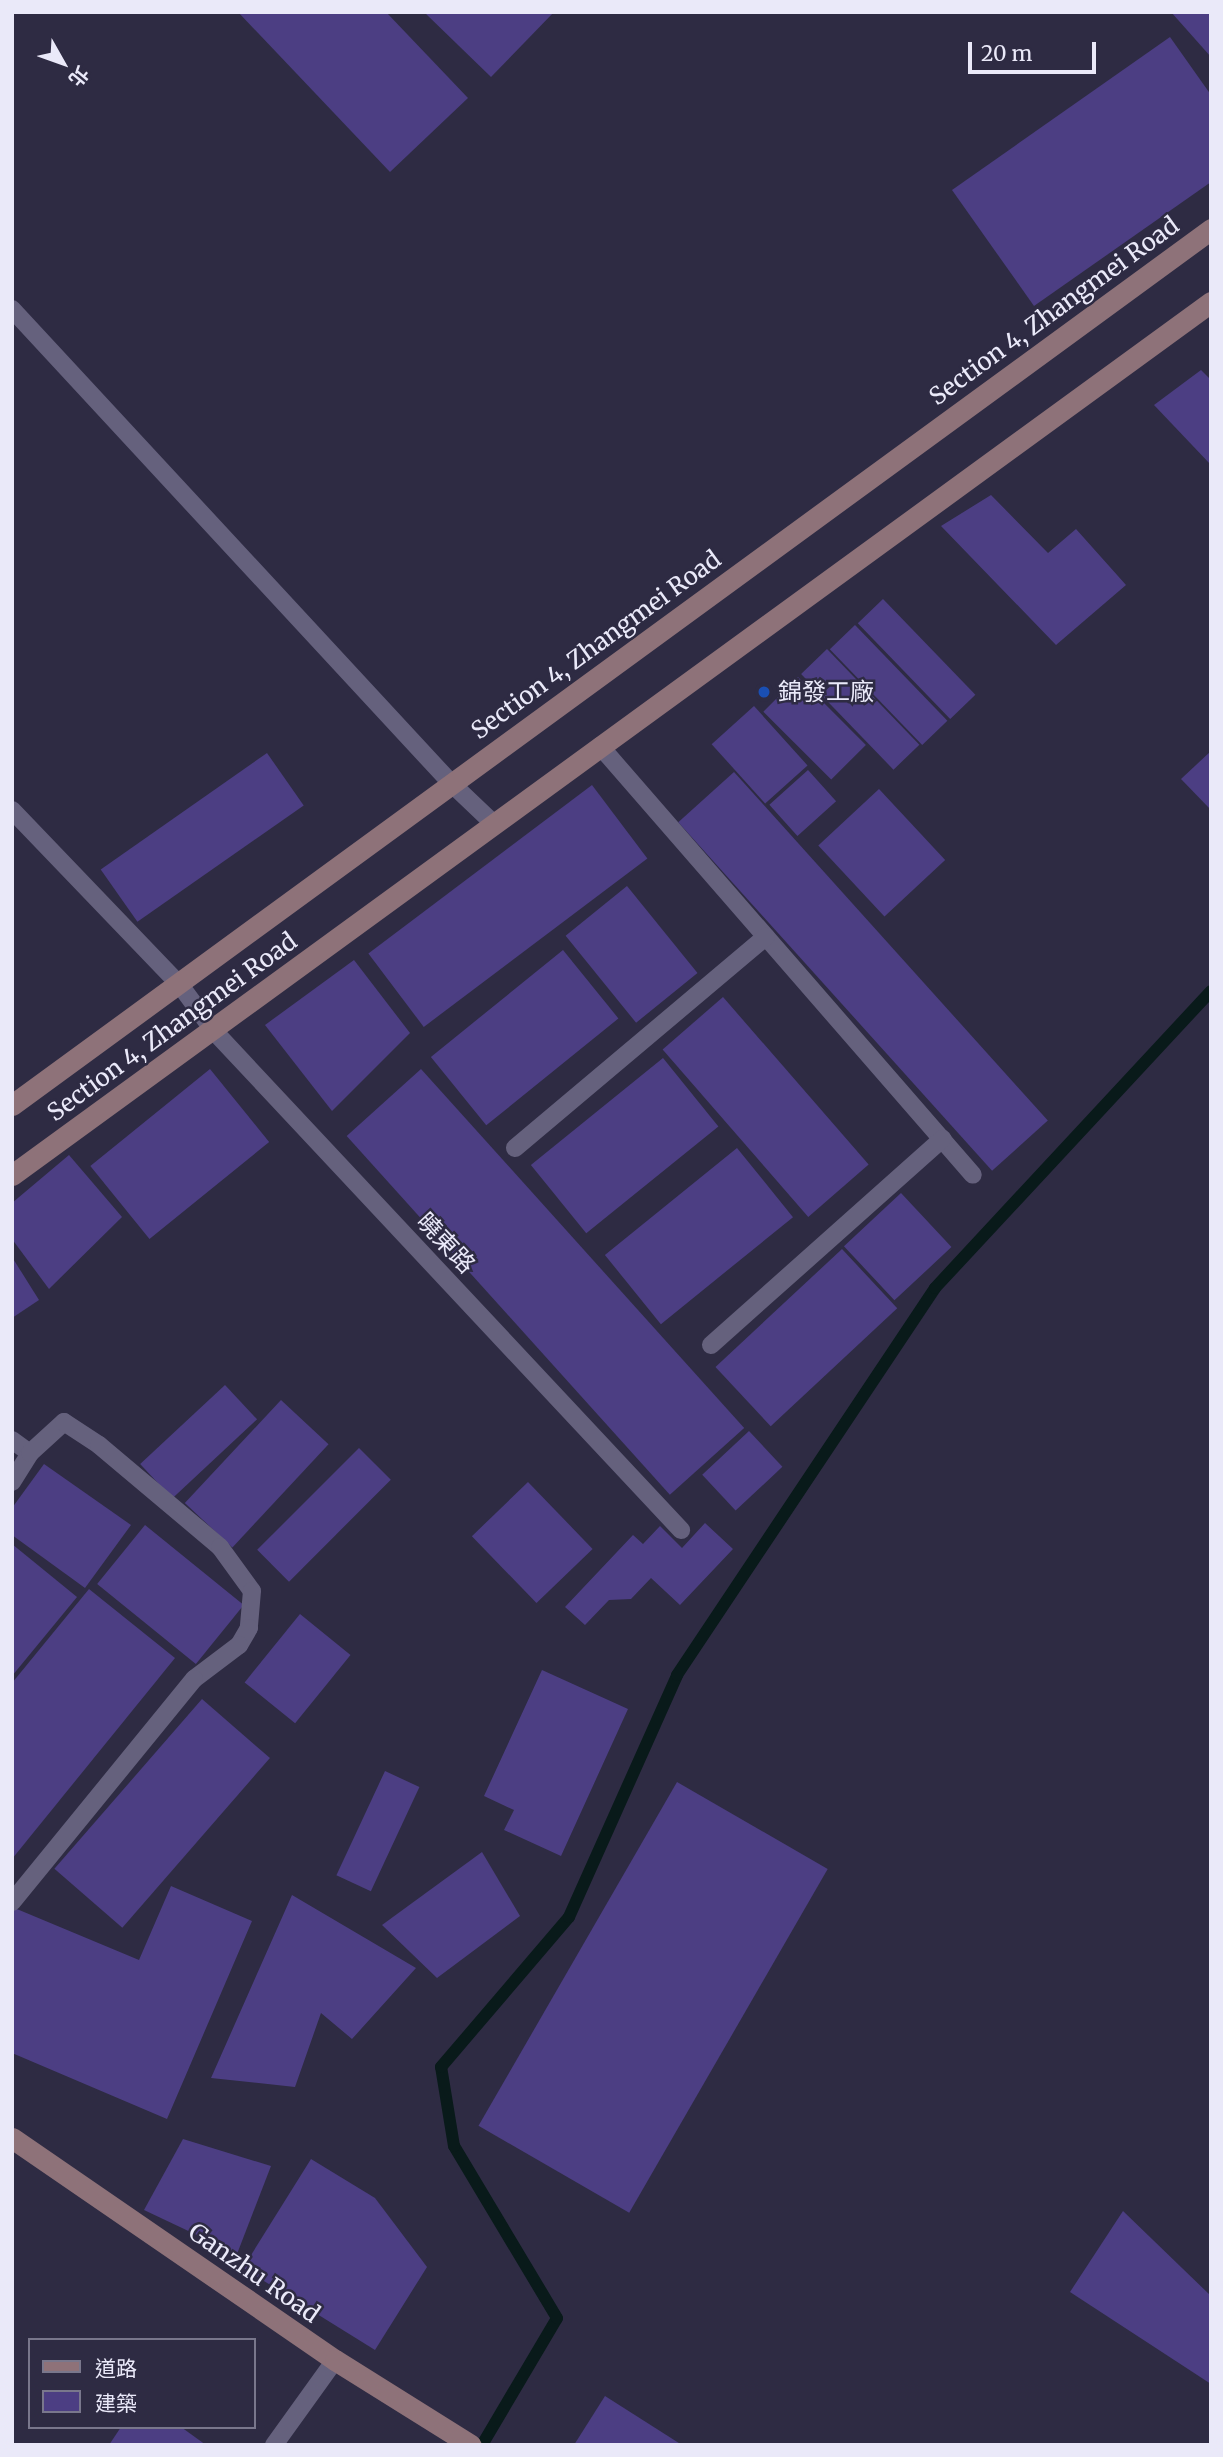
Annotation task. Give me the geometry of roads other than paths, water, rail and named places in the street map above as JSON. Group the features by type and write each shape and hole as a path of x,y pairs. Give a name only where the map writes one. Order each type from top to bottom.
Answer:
{"main road":[{"name":"Section 4, Zhangmei Road","path":"12,1105 180,985 451,783 1211,229"},
{"name":"Section 4, Zhangmei Road","path":"12,1175 1211,302"},
{"name":"Ganzhu Road","path":"12,2138 335,2360 471,2445"}],"lane":[{"path":"12,309 451,783 494,823"},
{"path":"600,746 973,1175"},
{"name":"曉東路","path":"12,810 180,985 213,1030 681,1530"},
{"path":"515,1148 766,937"},
{"path":"711,1345 942,1139"},
{"path":"12,1482 30,1453 64,1422 78,1429 220,1547 252,1591 248,1628 239,1645 194,1679 12,1902"},
{"path":"12,1440 30,1453"},
{"path":"274,2445 335,2360"}],"waterway":[{"path":"482,2445 557,2318 454,2146 441,2067 569,1917 677,1675 935,1288 1211,991"}],"place":[{"name":"錦發工廠","path":"764,692"}]}
